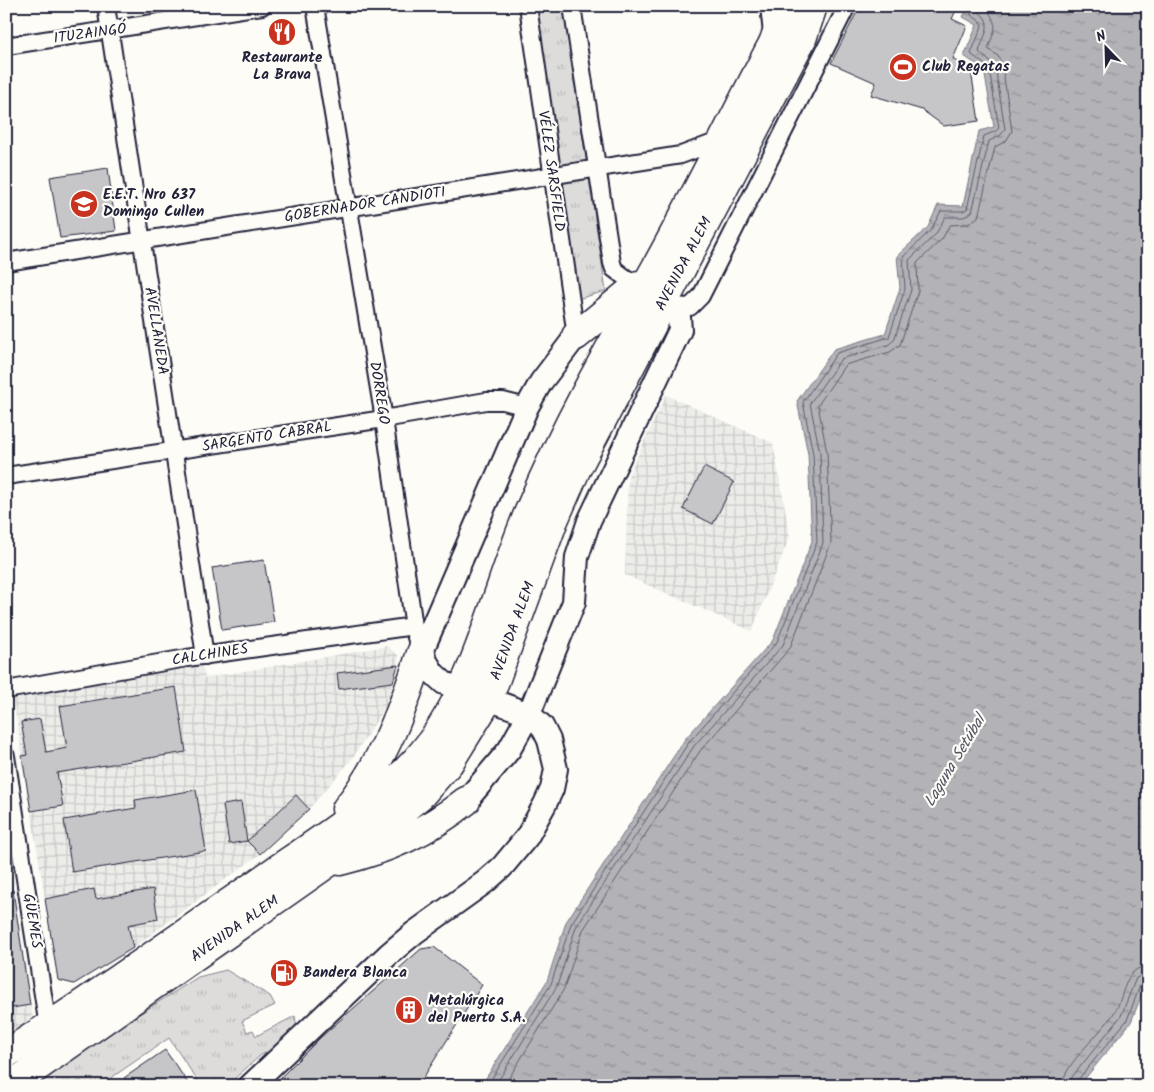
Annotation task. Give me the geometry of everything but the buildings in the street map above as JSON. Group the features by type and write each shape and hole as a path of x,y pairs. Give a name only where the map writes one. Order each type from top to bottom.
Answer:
{"highway":[{"name":"AVENIDA ALEM","path":"6,1054 318,855 421,795 449,764 488,700 554,520 652,293 721,140 773,43 787,6"},
{"name":"AVENIDA ALEM","path":"10,1086 318,855 399,778 430,744 461,690 529,510 587,388 652,293 802,39 813,6"},
{"path":"576,336 652,293"},
{"path":"318,855 346,809 366,783 379,761 406,700 421,653"},
{"path":"318,855 377,852 407,839 447,816 466,801"}],"street":[{"name":"AVELLANEDA","path":"106,6 205,656"},
{"name":"ITUZAINGÓ","path":"6,46 262,6"},
{"name":"DORREGO","path":"316,6 384,419 414,626 421,653 428,666 439,679 461,690 529,714"},
{"name":"VÉLEZ SARSFIELD","path":"528,6 576,336"},
{"path":"466,801 509,750 529,714 574,602 577,557 589,521 680,330 679,317 652,293 614,269 572,6"},
{"path":"769,6 773,43"},
{"path":"652,293 690,307 701,296 840,24 847,6"},
{"name":"GOBERNADOR CANDIOTI","path":"6,262 681,155 721,140"},
{"path":"421,653 527,407 541,382 576,336"},
{"name":"SARGENTO CABRAL","path":"6,476 384,419 486,401 503,401 527,407"},
{"name":"CALCHINES","path":"6,690 205,656 414,626"},
{"path":"250,1086 389,954 414,933 485,882 516,853 538,819 555,778 554,755 546,734 529,714"},
{"name":"GÜEMES","path":"6,756 48,1027"}],"shaded area":[{"path":"666,395 773,443 790,536 752,631 625,575 628,476"},
{"path":"387,646 399,656 389,701 352,759 309,809 260,854 133,948 74,984 58,980 13,699 202,664 205,678"},
{"path":"6,851 33,1018 6,1035"}],"green space":[{"path":"532,6 563,6 606,291 574,300"},
{"path":"226,970 270,996 275,1005 242,1021 247,1032 253,1030 256,1036 295,1016 297,1029 277,1048 261,1055 226,1086 201,1086 169,1038 108,1080 111,1086 85,1086 80,1080 72,1086 26,1086 198,977"}],"water":[{"name":"Laguna Setúbal","path":"968,6 1148,6 1148,979 1131,1022 1079,1086 481,1086 547,981 566,922 685,739 773,640 812,541 808,454 797,401 834,349 885,334 900,288 897,256 928,227 938,205 963,206 979,131 994,127 984,70 964,56 977,25 963,17"}],"place":[{"name":"Restaurante La Brava","path":"282,32"},
{"name":"Club Regatas","path":"903,67"},
{"name":"E.E.T. Nro 637 Domingo Cullen","path":"84,204"},
{"name":"Bandera Blanca","path":"284,973"},
{"name":"Metalúrgica del Puerto S.A.","path":"409,1010"}]}
